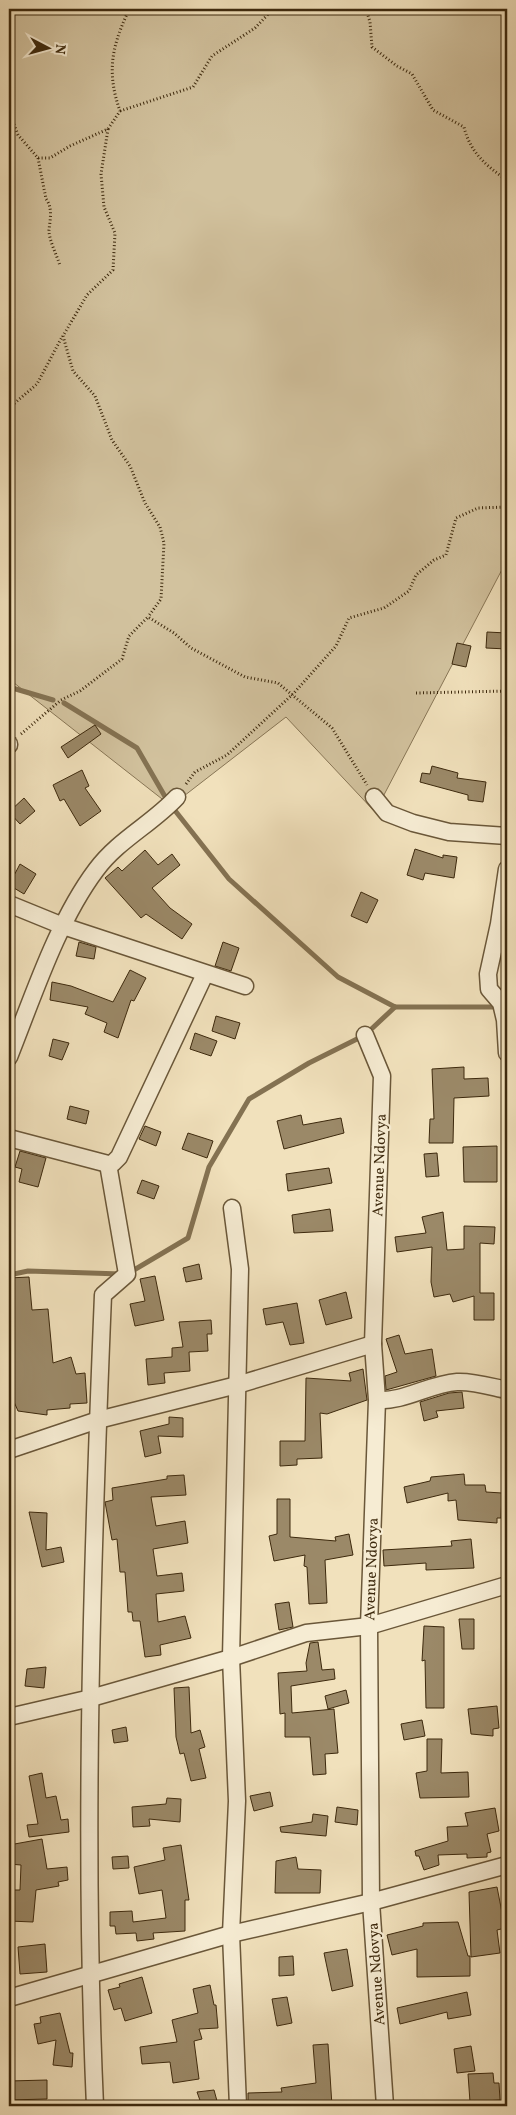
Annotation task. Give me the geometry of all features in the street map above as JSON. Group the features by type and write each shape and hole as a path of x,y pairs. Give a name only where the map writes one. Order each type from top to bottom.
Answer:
{"street":[{"path":"9,1056 63,926 95,871 122,841 164,811 177,797"},
{"path":"374,797 387,812 413,823 449,832 507,836"},
{"path":"507,869 499,924 488,974 489,989 501,1003 505,1020 507,1053"},
{"path":"9,904 63,926 245,986"},
{"path":"9,1138 108,1164 114,1163 205,974"},
{"name":"Avenue Ndovya","path":"365,1035 382,1076 373,1344 377,1400 369,1626 371,1902 385,2106"},
{"path":"95,2106 89,1975 91,1698 98,1420 103,1295 127,1274 108,1164"},
{"path":"232,1208 240,1269 231,1658 238,1801 231,1934 238,2106"},
{"path":"9,1450 98,1420 237,1385 373,1344"},
{"path":"377,1400 391,1401 413,1392 458,1382 507,1390"},
{"path":"9,1717 91,1698 231,1658 306,1633 369,1626 507,1585"},
{"path":"9,1998 231,1934 371,1902 507,1865"}],"path":[{"path":"120,111 114,94 111,71 119,32 127,14 124,9"},
{"path":"9,408 37,384 87,295 113,270 115,233 104,207 101,174 108,129 120,111 193,87 212,56 255,28 273,9"},
{"path":"366,9 370,22 372,47 412,74 433,110 464,127 468,144 493,170 507,180"},
{"path":"9,120 14,122 18,135 38,158 46,199 49,203 49,230 60,266"},
{"path":"38,158 50,158 70,146 108,129"},
{"path":"9,745 60,700 80,691 122,659 129,636 148,617 161,599 164,543 160,527 145,503 130,466 112,440 95,396 73,371 63,336"},
{"path":"177,797 194,772 227,756 293,694 336,646 349,618 384,608 409,591 416,575 434,560 446,555 456,518 478,508 507,507"},
{"path":"148,617 191,648 245,677 278,683 293,694 332,728 374,797"},
{"path":"416,692 507,691"}],"shaded area":[{"path":"9,9 507,9 507,560 375,812 286,717 171,806 9,679"}],"building":[{"path":"487,632 507,633 507,649 486,648"},
{"path":"457,643 471,646 466,667 452,664"},
{"path":"95,725 101,734 68,758 61,747"},
{"path":"432,766 458,773 457,778 486,782 483,802 468,800 468,795 420,782 422,773 430,774"},
{"path":"82,770 89,786 85,788 101,811 80,826 64,799 60,801 53,785"},
{"path":"24,798 35,811 20,824 9,812"},
{"path":"415,849 443,858 443,855 457,857 454,878 425,873 423,880 407,875"},
{"path":"145,850 158,865 172,854 180,865 152,888 170,908 192,924 182,939 146,914 141,918 105,878 118,867 122,871"},
{"path":"20,864 36,874 24,894 9,885"},
{"path":"361,892 378,900 367,923 351,916"},
{"path":"79,942 96,947 94,959 76,956"},
{"path":"223,942 239,948 231,971 215,966"},
{"path":"130,970 146,978 134,1001 131,1000 118,1038 104,1032 107,1023 85,1014 88,1007 50,1000 52,982 71,986 113,1002"},
{"path":"216,1016 240,1023 235,1039 212,1031"},
{"path":"195,1033 217,1041 211,1056 190,1049"},
{"path":"53,1039 69,1043 62,1060 49,1056"},
{"path":"464,1067 464,1079 488,1078 489,1096 454,1098 453,1143 429,1143 430,1119 434,1119 432,1069"},
{"path":"70,1106 89,1111 86,1124 67,1119"},
{"path":"301,1115 303,1125 341,1118 344,1133 284,1149 277,1121"},
{"path":"145,1126 161,1132 156,1146 139,1139"},
{"path":"188,1133 213,1141 207,1158 182,1149"},
{"path":"497,1146 497,1182 464,1182 463,1147"},
{"path":"20,1151 46,1158 38,1187 19,1182 22,1169 15,1167"},
{"path":"437,1153 439,1176 426,1177 424,1154"},
{"path":"329,1168 332,1183 288,1191 286,1174"},
{"path":"142,1180 159,1186 154,1199 137,1193"},
{"path":"330,1209 333,1231 294,1233 292,1215"},
{"path":"443,1212 447,1250 464,1249 464,1226 495,1227 494,1244 480,1243 480,1293 494,1293 494,1320 474,1320 474,1296 453,1302 450,1294 434,1297 431,1282 432,1247 397,1252 395,1237 426,1233 422,1217"},
{"path":"199,1264 202,1279 186,1282 183,1268"},
{"path":"155,1276 164,1320 135,1326 130,1304 145,1301 140,1279"},
{"path":"29,1277 32,1310 48,1309 53,1363 71,1357 76,1374 85,1373 87,1403 70,1404 70,1408 47,1410 47,1415 18,1411 11,1395 9,1347 14,1347 9,1278"},
{"path":"346,1292 352,1318 326,1325 319,1300"},
{"path":"297,1303 304,1343 290,1345 283,1322 266,1325 263,1309"},
{"path":"211,1320 212,1334 207,1334 208,1351 189,1352 190,1371 164,1373 165,1383 148,1385 146,1359 172,1357 172,1348 183,1347 179,1322"},
{"path":"399,1335 405,1354 432,1349 436,1376 386,1390 385,1376 397,1372 386,1339"},
{"path":"363,1369 367,1400 327,1414 320,1413 322,1458 297,1459 297,1465 280,1466 280,1441 305,1441 306,1378 351,1381 349,1373"},
{"path":"462,1392 464,1408 436,1411 438,1417 424,1421 420,1402 449,1393"},
{"path":"169,1417 183,1418 183,1437 158,1436 161,1453 145,1457 140,1431 169,1424"},
{"path":"464,1474 465,1485 485,1485 486,1492 502,1493 501,1518 497,1518 497,1523 458,1520 456,1500 448,1501 448,1493 407,1503 404,1487 430,1481 431,1477"},
{"path":"184,1475 186,1495 151,1497 156,1526 185,1521 188,1543 153,1549 157,1576 182,1573 184,1591 156,1594 158,1622 185,1616 191,1638 160,1645 161,1655 145,1657 140,1621 133,1621 132,1612 128,1612 125,1572 120,1572 117,1539 112,1540 105,1502 113,1500 112,1488 167,1479 167,1476"},
{"path":"277,1499 290,1499 290,1537 336,1541 335,1537 349,1534 353,1555 325,1560 327,1603 309,1604 307,1567 304,1566 305,1555 274,1561 269,1536 277,1534"},
{"path":"29,1512 47,1513 46,1550 61,1547 64,1562 42,1567"},
{"path":"471,1539 474,1568 426,1570 426,1563 384,1566 383,1550 452,1546 451,1541"},
{"path":"289,1602 293,1627 279,1630 275,1604"},
{"path":"459,1619 474,1619 474,1649 462,1649"},
{"path":"424,1626 444,1627 444,1708 426,1708 425,1660 422,1661"},
{"path":"318,1642 322,1670 334,1669 335,1679 291,1686 292,1713 334,1709 338,1753 325,1754 326,1774 313,1775 310,1737 285,1737 285,1713 280,1714 278,1673 307,1671 306,1663 310,1643"},
{"path":"46,1667 44,1688 25,1686 27,1669"},
{"path":"189,1687 191,1733 200,1730 205,1747 199,1749 206,1778 191,1781 184,1753 180,1754 176,1737 174,1688"},
{"path":"346,1690 349,1703 328,1709 325,1696"},
{"path":"497,1706 499,1728 493,1729 493,1736 471,1734 468,1709"},
{"path":"422,1720 425,1736 404,1740 401,1724"},
{"path":"126,1727 128,1741 114,1743 112,1730"},
{"path":"427,1739 442,1739 441,1773 468,1772 469,1797 420,1798 416,1773 427,1771"},
{"path":"42,1773 46,1798 56,1796 61,1820 68,1819 69,1832 29,1837 27,1825 38,1824 29,1776"},
{"path":"270,1792 273,1806 254,1811 250,1796"},
{"path":"167,1798 181,1799 180,1822 149,1819 150,1826 133,1827 132,1807 166,1804"},
{"path":"337,1807 358,1810 357,1825 335,1822"},
{"path":"495,1808 499,1831 487,1834 491,1852 487,1853 487,1857 467,1858 467,1854 438,1855 439,1865 424,1870 415,1851 448,1841 447,1827 468,1826 465,1813"},
{"path":"313,1814 328,1816 326,1836 281,1832 280,1827 312,1822"},
{"path":"42,1839 47,1869 67,1867 68,1880 58,1882 59,1886 36,1890 33,1922 9,1921 9,1890 20,1890 21,1865 9,1864 9,1845"},
{"path":"181,1845 189,1900 185,1900 185,1931 153,1933 154,1939 137,1941 136,1933 116,1934 115,1926 110,1926 110,1912 132,1911 133,1922 166,1918 162,1890 139,1894 134,1867 165,1860 163,1848"},
{"path":"128,1856 129,1868 113,1869 112,1857"},
{"path":"296,1857 298,1869 321,1870 320,1893 275,1893 276,1861"},
{"path":"497,1887 505,1928 497,1930 500,1953 471,1957 469,1892"},
{"path":"458,1922 468,1956 470,1956 470,1976 417,1977 417,1949 392,1955 387,1935 423,1926 423,1923"},
{"path":"45,1944 47,1972 20,1974 18,1947"},
{"path":"347,1949 353,1986 332,1991 324,1953"},
{"path":"293,1956 294,1975 279,1976 279,1957"},
{"path":"142,1977 152,2013 125,2021 121,2008 114,2010 108,1990 120,1987 119,1984"},
{"path":"210,1985 214,2005 216,2005 218,2028 199,2029 202,2039 194,2041 199,2079 173,2083 170,2062 142,2064 140,2047 177,2042 172,2020 198,2013 193,1989"},
{"path":"467,1992 471,2015 448,2019 447,2012 400,2024 397,2008"},
{"path":"287,1997 292,2023 277,2026 272,1999"},
{"path":"60,2013 70,2053 73,2053 72,2067 53,2065 56,2040 38,2044 34,2024 41,2023 40,2017"},
{"path":"328,2044 332,2106 248,2106 248,2093 282,2092 281,2088 316,2083 313,2045"},
{"path":"471,2046 475,2071 457,2073 454,2049"},
{"path":"493,2073 494,2083 499,2083 500,2100 470,2102 468,2074"},
{"path":"47,2080 47,2099 9,2100 9,2081"},
{"path":"214,2090 217,2101 202,2106 197,2092"}],"waterway":[{"path":"9,687 53,700"},
{"path":"64,703 137,748 167,800"},
{"path":"173,808 229,879 338,977 395,1007 495,1007"},
{"path":"129,1273 188,1238 209,1167 249,1099 309,1063 365,1035 395,1007"},
{"path":"9,1275 28,1271 121,1274"}]}
